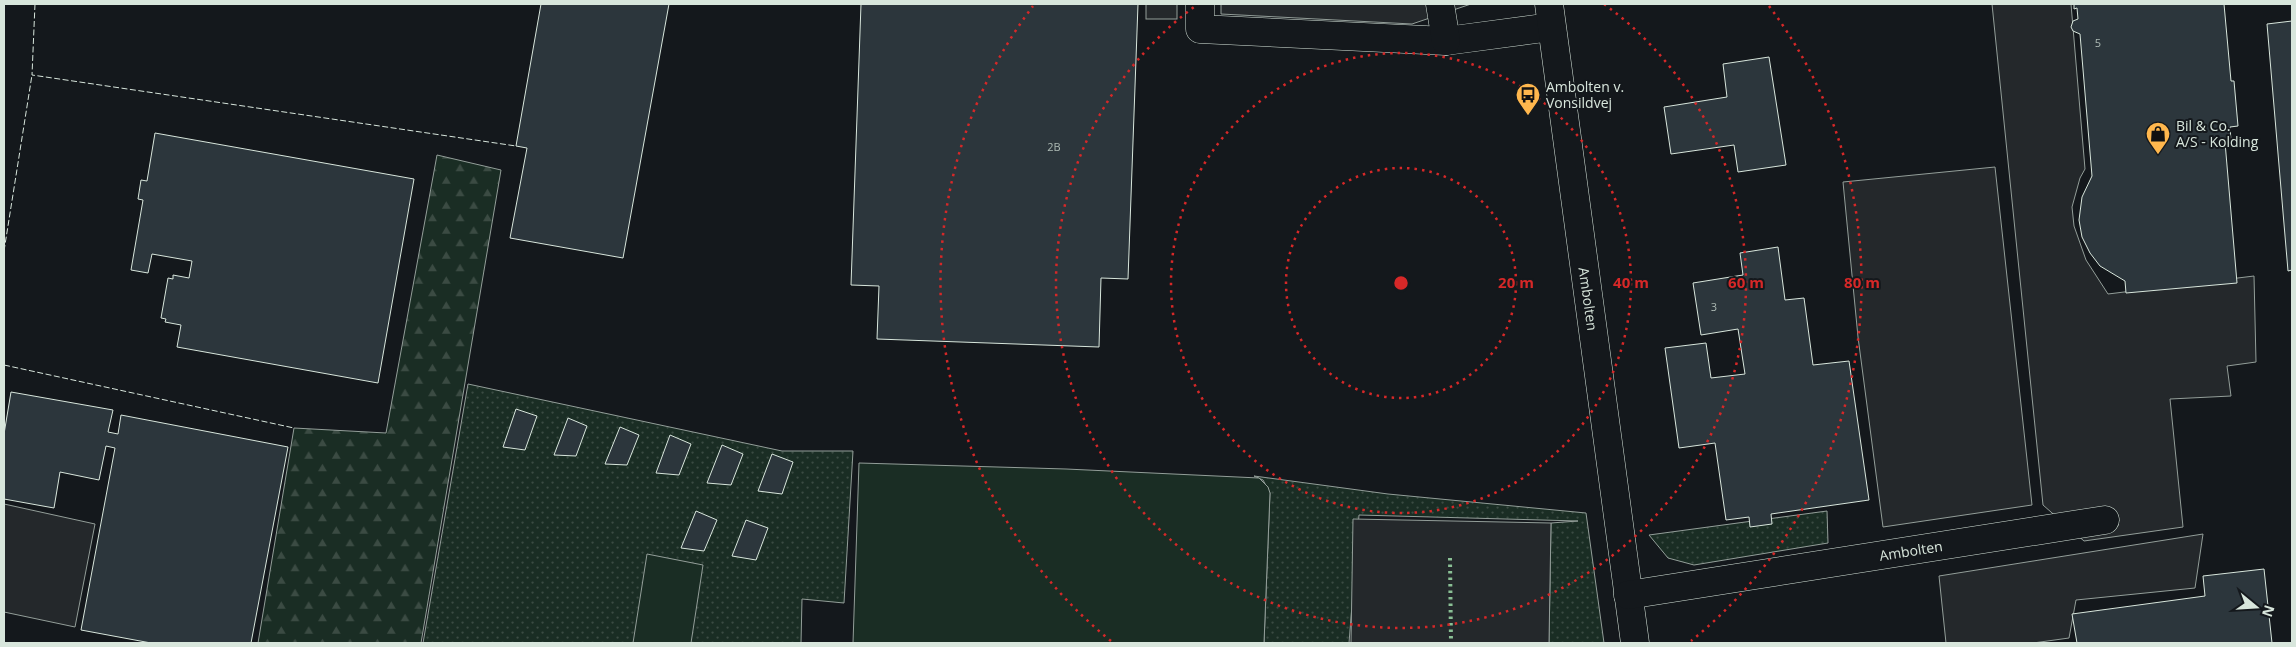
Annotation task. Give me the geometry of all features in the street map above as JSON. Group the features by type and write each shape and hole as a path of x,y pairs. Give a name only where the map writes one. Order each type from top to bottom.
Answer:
{"street":[{"path":"1200,4 1200,29 1446,41 1550,15"},
{"path":"1440,4 1446,41"},
{"name":"Ambolten","path":"1550,15 1635,643"},
{"name":"Ambolten","path":"1628,595 2105,520"}],"green space":[{"path":"437,155 501,170 421,643 258,643 294,428 386,433"},
{"path":"468,384 782,451 853,451 844,603 802,599 801,643 423,643"},
{"path":"859,463 1066,469 1259,478 1268,487 1270,493 1264,643 853,643"},
{"path":"1254,476 1388,494 1586,513 1604,643 1549,643 1551,523 1578,521 1359,515 1349,643 1264,643 1270,493 1263,480"},
{"path":"1827,511 1828,543 1694,565 1668,558 1649,535"},
{"path":"647,554 703,565 691,643 633,643"}],"shaded area":[{"path":"1146,4 1177,4 1177,19 1146,19"},
{"path":"1221,4 1471,4 1412,24 1221,14"},
{"path":"1992,4 2071,4 2085,169 2080,178 2072,207 2074,226 2086,260 2108,294 2254,276 2256,362 2227,366 2231,396 2170,399 2183,527 2084,541 2043,505"},
{"path":"1995,167 2032,505 1883,527 1858,337 1843,182"},
{"path":"4,504 95,524 75,627 4,612"},
{"path":"1353,519 1551,523 1549,643 1351,643"},
{"path":"2203,534 2195,588 2076,600 2069,638 2033,643 1946,643 1939,576"}],"building":[{"path":"541,4 669,4 623,258 510,238 527,148 516,146"},
{"path":"861,4 1138,4 1128,279 1101,278 1099,347 877,339 879,286 851,285"},
{"name":"Bil & Co. A/S - Kolding","path":"2074,4 2224,4 2231,81 2234,81 2238,126 2230,127 2231,141 2225,142 2237,283 2126,293 2125,281 2100,266 2090,253 2082,237 2079,220 2082,197 2092,176 2080,34 2073,31 2071,27 2073,21 2078,19 2077,8 2074,9"},
{"path":"2292,21 2292,270 2288,271 2267,24"},
{"path":"1769,57 1786,165 1738,172 1734,145 1671,154 1664,107 1727,97 1723,64"},
{"path":"155,133 414,179 378,383 177,347 181,325 165,322 166,319 161,318 168,278 173,279 173,275 189,278 192,261 152,254 148,273 131,270 143,200 138,199 141,180 147,181"},
{"path":"1778,247 1785,300 1804,298 1813,365 1849,361 1869,500 1771,514 1772,524 1750,527 1749,517 1726,520 1715,443 1679,448 1665,348 1706,343 1711,378 1745,374 1738,329 1701,335 1693,283 1743,275 1740,253"},
{"path":"11,392 113,410 108,432 118,434 121,415 288,447 251,643 151,643 81,630 115,448 106,446 99,480 60,472 54,508 4,499 4,434"},
{"path":"516,409 537,416 525,450 503,447"},
{"path":"568,418 587,426 576,456 554,455"},
{"path":"620,427 639,435 627,465 605,464"},
{"path":"670,435 691,444 679,475 656,473"},
{"path":"722,445 743,454 731,485 707,483"},
{"path":"772,454 793,462 782,494 758,491"},
{"path":"696,511 717,520 704,551 681,548"},
{"path":"746,520 768,528 756,560 732,556"},
{"path":"2264,569 2272,643 2077,643 2072,614 2205,596 2203,576"}],"hedge":[{"path":"1450,558 1451,643"}],"fence":[{"path":"35,4 32,75 516,146"},
{"path":"4,251 32,75"},
{"path":"4,365 294,428"}],"place":[{"name":"Ambolten v. Vonsildvej","path":"1528,116"},
{"name":"Bil & Co. A/S - Kolding","path":"2158,155"}]}
